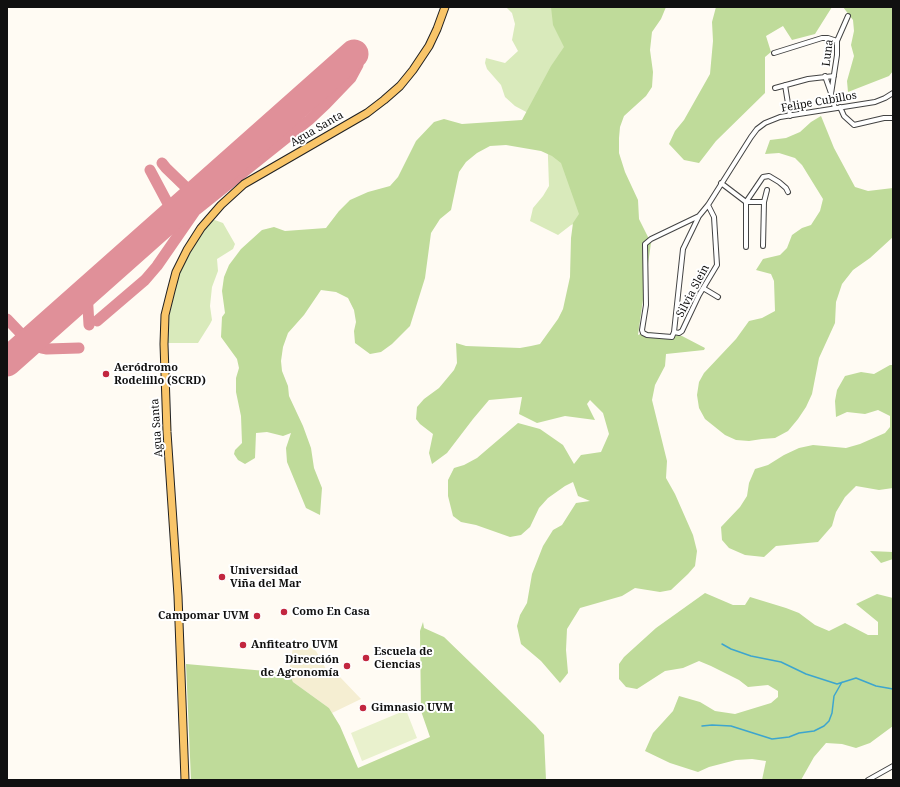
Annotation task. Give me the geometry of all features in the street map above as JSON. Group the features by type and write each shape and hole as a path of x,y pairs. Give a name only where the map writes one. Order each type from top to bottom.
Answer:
{"main road":[{"name":"Agua Santa","path":"185,780 178,596 167,432 164,344 166,311 176,272 203,225 221,205 244,184 367,113 400,86 429,46 445,7"}],"street":[{"name":"Luna","path":"831,94 837,41 848,16"},
{"path":"774,53 822,38 837,41"},
{"name":"Luna","path":"825,76 835,108"},
{"path":"775,88 808,79 834,76"},
{"path":"785,85 790,116"},
{"name":"Felipe Cubillos","path":"699,216 708,205 751,137 757,129 765,123 790,116 874,102 893,93"},
{"path":"840,108 844,116 854,125 884,118 893,118"},
{"path":"746,247 746,202 763,178 769,176 786,188 788,192"},
{"path":"721,183 746,202 764,202"},
{"path":"763,246 764,202 767,190"},
{"name":"Silvia Slein","path":"674,332 679,333 682,331 703,288 717,264 714,217 708,205"},
{"path":"699,216 682,249 674,332 672,337 647,335 643,333 642,330 646,305 645,244 699,216"},
{"path":"703,288 718,297"},
{"path":"868,780 893,766"}],"shaded area":[{"path":"307,645 316,651 326,669 331,674 340,677 361,699 332,713 329,708 293,682 289,673 293,647 300,648"}],"green space":[{"path":"506,7 591,7 584,220 571,225 558,235 530,221 533,208 549,186 547,130 530,114 515,106 505,97 501,85 487,69 485,63 486,58 505,63 518,51 512,40 515,24 512,13"},
{"path":"551,7 666,7 661,19 652,32 650,50 653,72 652,87 646,96 624,116 620,127 619,138 619,153 625,172 638,200 639,219 651,243 638,335 645,332 682,336 705,348 704,350 666,354 665,366 655,385 652,400 667,461 666,478 675,494 693,535 697,551 695,566 671,590 660,592 635,588 622,596 580,608 567,629 566,650 568,673 560,683 541,661 521,644 517,626 520,615 527,603 532,574 543,546 553,530 562,525 576,503 590,501 578,496 573,482 548,498 539,508 530,527 521,535 510,537 476,525 461,522 453,516 448,496 448,480 454,468 464,465 477,458 518,423 540,429 563,445 574,464 581,455 601,452 609,434 603,413 590,400 587,404 595,420 565,416 537,423 519,414 522,397 489,400 447,453 432,464 429,453 433,434 416,419 417,407 424,399 439,388 454,370 457,363 456,343 466,346 520,348 540,344 558,319 563,309 570,277 573,223 579,214 561,163 552,156 541,151 506,145 490,146 477,153 466,162 459,172 451,210 440,219 431,233 425,278 410,326 392,344 381,352 370,354 355,343 354,331 356,322 354,310 348,298 336,292 321,290 304,315 288,333 283,347 281,361 282,371 288,386 289,396 303,426 311,448 314,468 322,488 320,515 306,508 287,462 286,448 291,433 283,436 267,432 256,433 255,458 245,464 238,460 234,454 235,450 242,443 241,416 236,392 236,378 239,368 237,359 221,337 222,317 225,313 222,291 224,277 229,265 241,249 262,230 274,227 285,231 326,228 350,200 368,192 390,186 398,177 416,141 434,122 444,119 462,124 522,120 551,66 564,47 553,25"},
{"path":"716,7 832,7 815,34 792,40 783,26 766,36 771,52 765,57 765,93 716,141 699,163 684,160 669,144 675,131 684,120 710,74 713,41 712,22"},
{"path":"843,7 893,7 893,71 889,76 848,92 847,81 854,56 851,45 854,31 853,20"},
{"path":"821,116 834,148 855,187 868,191 893,188 893,237 870,258 853,270 842,284 836,302 835,323 819,358 812,394 798,419 788,431 775,438 749,441 736,440 725,435 705,419 699,408 697,395 699,382 704,373 736,339 749,321 762,318 775,311 774,281 771,274 756,270 763,259 780,255 787,248 792,235 802,228 811,225 820,211 823,199 802,165 795,158 779,153 765,154 770,140 786,138 800,132 811,122"},
{"path":"212,219 223,223 235,244 233,249 217,259 218,271 212,287 210,306 212,320 198,343 168,343 169,316 180,272 202,231"},
{"path":"890,365 893,365 893,488 879,490 856,486 845,497 836,512 832,526 818,542 776,546 764,557 745,555 729,548 722,540 721,527 740,507 747,496 749,483 755,469 768,465 799,448 813,445 846,448 860,444 885,433 890,427 890,416 878,410 865,414 847,412 836,417 835,401 837,390 845,376 861,372 874,374"},
{"path":"870,551 893,552 893,559 881,563"},
{"path":"705,593 733,605 745,605 750,597 799,613 815,625 829,631 845,623 868,635 878,635 878,622 856,604 877,594 893,598 893,726 870,743 856,748 842,744 826,743 814,757 801,780 762,780 766,761 752,759 736,760 709,767 698,772 670,763 645,751 653,733 673,711 679,696 700,702 715,711 735,714 771,703 778,697 778,691 768,685 748,687 739,680 699,661 683,668 665,671 637,689 626,687 619,679 619,664 624,657 656,628"},
{"path":"423,622 424,628 444,637 544,735 546,780 191,780 186,664 289,673 293,682 329,708 340,726 358,768 430,737 421,711 420,631"},
{"path":"406,710 417,738 362,761 351,733"}],"waterway":[{"path":"722,644 751,656 781,662 806,674 837,684 856,678 876,686 893,689"},
{"path":"702,726 731,726 772,739 789,737 799,733 814,731 824,726 829,721 832,713 834,696 842,682"}],"taxiway":[{"path":"97,321 145,280 157,266 195,211 309,120 326,104 351,78 358,65 354,54"},
{"path":"162,163 195,196"},
{"path":"150,170 174,215"},
{"path":"87,291 89,325"},
{"path":"7,319 29,342"},
{"path":"33,339 42,348 47,349 79,348"}],"runway":[{"path":"7,362 354,54"}],"place":[{"name":"Aeródromo Rodelillo (SCRD)","path":"106,374"},
{"name":"Universidad Viña del Mar","path":"222,577"},
{"name":"Como En Casa","path":"284,612"},
{"name":"Campomar UVM","path":"257,616"},
{"name":"Anfiteatro UVM","path":"243,645"},
{"name":"Escuela de Ciencias","path":"366,658"},
{"name":"Dirección de Agronomía","path":"347,666"},
{"name":"Gimnasio UVM","path":"363,708"}]}
